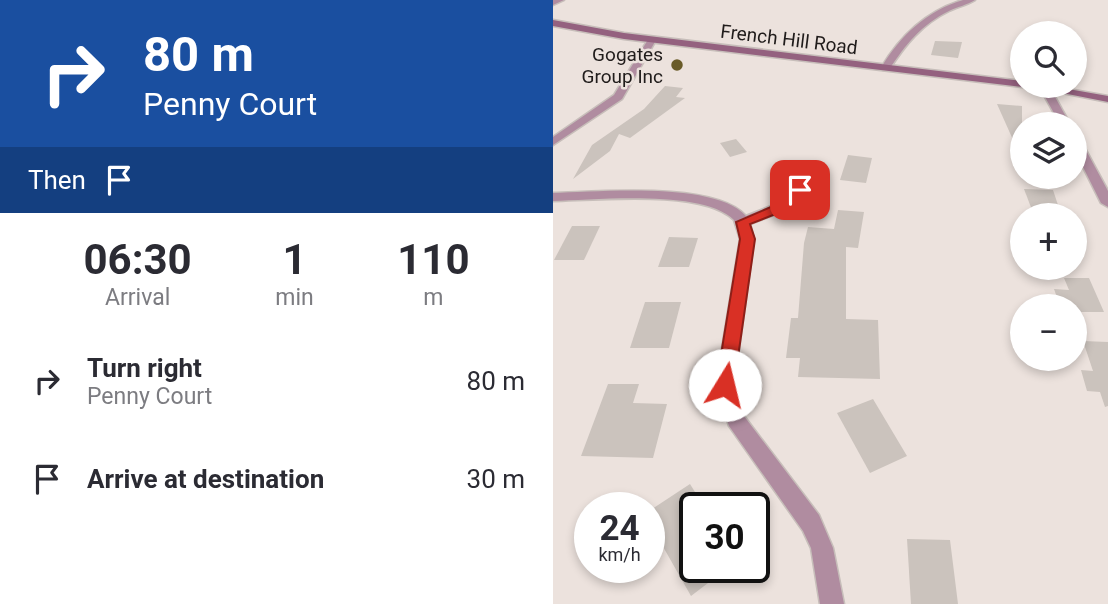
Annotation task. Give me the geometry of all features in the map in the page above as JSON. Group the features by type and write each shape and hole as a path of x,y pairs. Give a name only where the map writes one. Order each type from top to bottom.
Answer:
{"main road":[{"name":"French Hill Road","path":"553,23 652,40 1010,83"},
{"path":"1087,95 1108,99"}],"street":[{"path":"553,3 560,0"},
{"path":"886,68 904,41 941,9 971,0"},
{"path":"553,142 618,96 628,85 652,40"},
{"path":"1087,164 1108,203"},
{"path":"743,222 788,202 800,190 800,172"},
{"path":"553,197 696,198 722,204 743,222 747,239 725,385 728,402 736,420 811,523 821,548 832,604"}],"building":[{"path":"935,41 962,42 958,58 931,55"},
{"path":"665,86 683,88 676,97 685,98 630,138 619,134 610,151 573,179 592,145 644,109"},
{"path":"997,104 1022,106 1022,112 1010,112 1010,133"},
{"path":"736,139 747,152 730,157 720,143"},
{"path":"848,155 872,158 866,183 840,180"},
{"path":"1024,189 1053,190 1057,203 1029,203"},
{"path":"838,210 864,212 858,248 846,247 846,319 878,320 880,379 798,377 800,358 786,358 791,318 798,318 804,243 808,227 834,229"},
{"path":"572,226 600,226 584,260 554,260"},
{"path":"669,237 698,238 689,267 658,267"},
{"path":"1089,278 1104,312 1087,312 1087,294 1056,294 1054,289 1069,290 1065,280"},
{"path":"645,302 681,302 669,348 630,348"},
{"path":"1087,341 1108,342 1108,406 1105,407 1100,392 1087,391 1081,371 1093,371 1087,353"},
{"path":"608,384 639,384 633,403 667,404 653,458 581,456"},
{"path":"873,399 907,456 870,473 837,413"},
{"path":"690,484 695,492 679,492 679,575 665,550 665,500"},
{"path":"907,539 950,540 958,604 911,604"},
{"path":"684,583 708,583 691,596"}],"place":[{"name":"Gogates Group Inc","path":"677,65"}],"route":[{"path":"725,385 747,239 743,222 776,209 800,190"}]}
